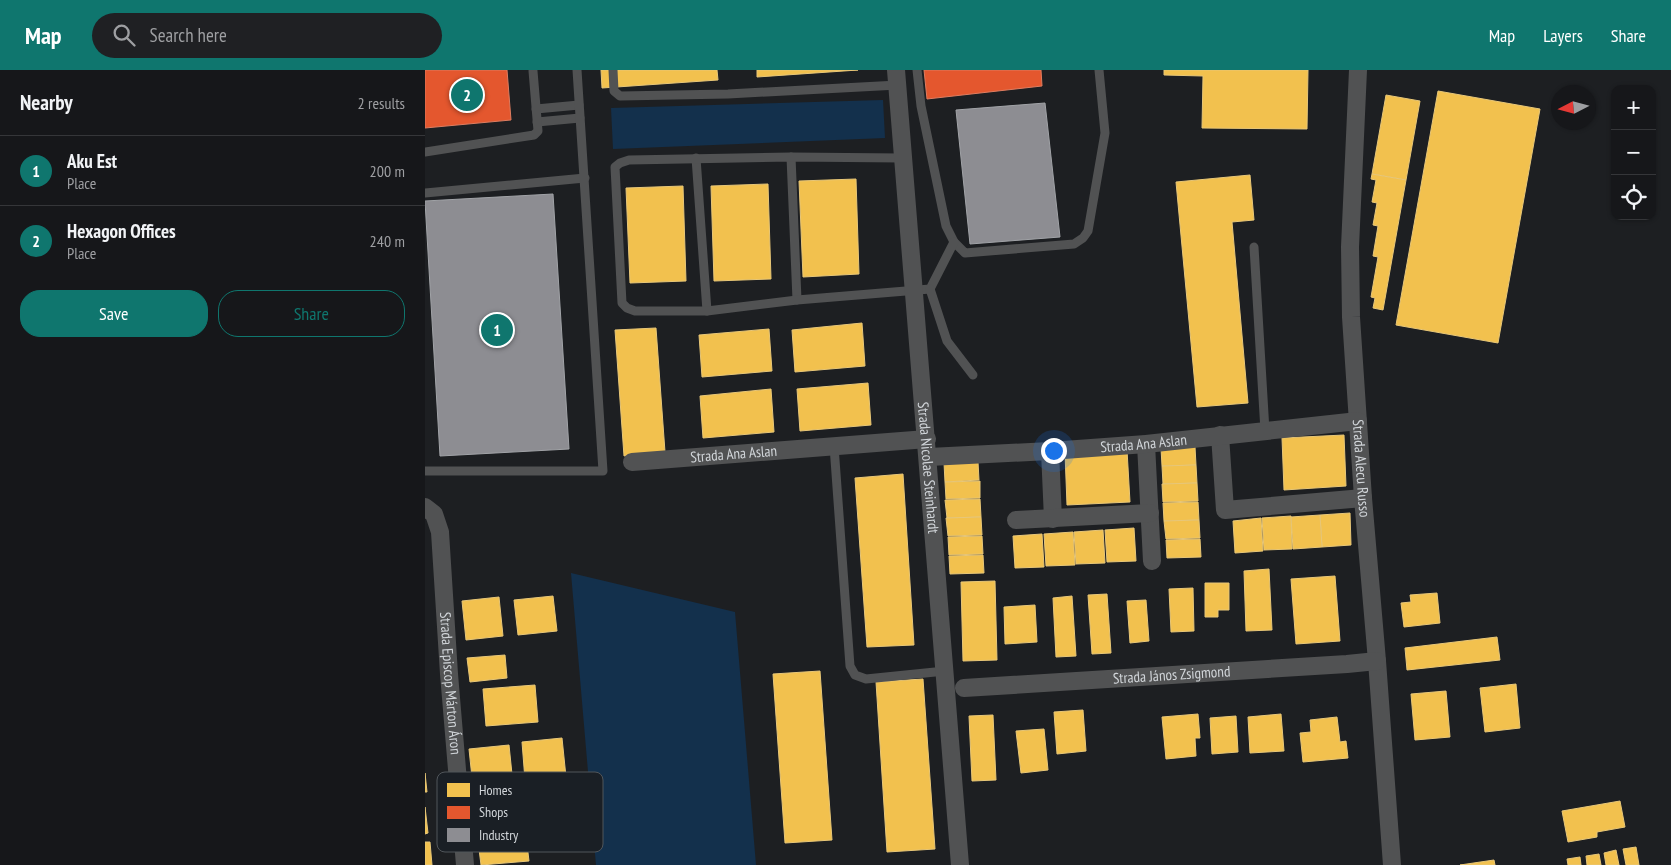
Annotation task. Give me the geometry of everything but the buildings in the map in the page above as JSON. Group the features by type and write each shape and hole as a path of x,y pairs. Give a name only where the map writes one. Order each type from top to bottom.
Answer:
{"street":[{"name":"Strada Alecu Russo","path":"1358,70 1350,247 1351,326 1392,865"},
{"name":"Strada Nicolae Steinhardt","path":"897,77 902,158 922,290 927,438 960,865"},
{"name":"Strada Ana Aslan","path":"929,457 1146,444 1358,421"},
{"path":"1220,435 1225,510 1363,498"},
{"name":"Strada Ana Aslan","path":"632,462 927,438"},
{"path":"1146,444 1152,561"},
{"path":"1050,451 1053,519"},
{"name":"Strada Episcop Márton Áron","path":"425,507 434,514 440,532 457,772"},
{"path":"1016,520 1150,514"},
{"name":"Strada János Zsigmond","path":"964,688 1377,661"},
{"name":"Strada Episcop Márton Áron","path":"464,852 465,865"}],"lane":[{"path":"425,471 603,471 577,70"},
{"path":"613,70 614,91 620,96 728,94 897,77"},
{"path":"917,70 921,106 946,226 954,242 965,253 1074,244 1083,238 1089,230 1105,133 1099,70"},
{"path":"425,152 534,135 538,131 533,71"},
{"path":"536,109 579,105"},
{"path":"537,122 581,118"},
{"path":"791,157 797,300"},
{"path":"902,158 697,158 629,160 620,163 615,167 622,303 627,308 635,311 707,311 797,300 922,290"},
{"path":"697,158 707,311"},
{"path":"425,193 585,178"},
{"path":"922,290 954,242"},
{"path":"1254,247 1265,431"},
{"path":"922,290 947,341 973,375"},
{"path":"834,446 850,666 855,674 867,679 945,671"}],"shaded area":[{"path":"883,100 885,138 613,149 611,108"},
{"path":"571,573 735,612 756,865 596,865 595,852 603,852 603,772 588,772"}],"place":[{"name":"Hexagon Offices","path":"467,95"},
{"name":"Aku Est","path":"497,330"}]}
